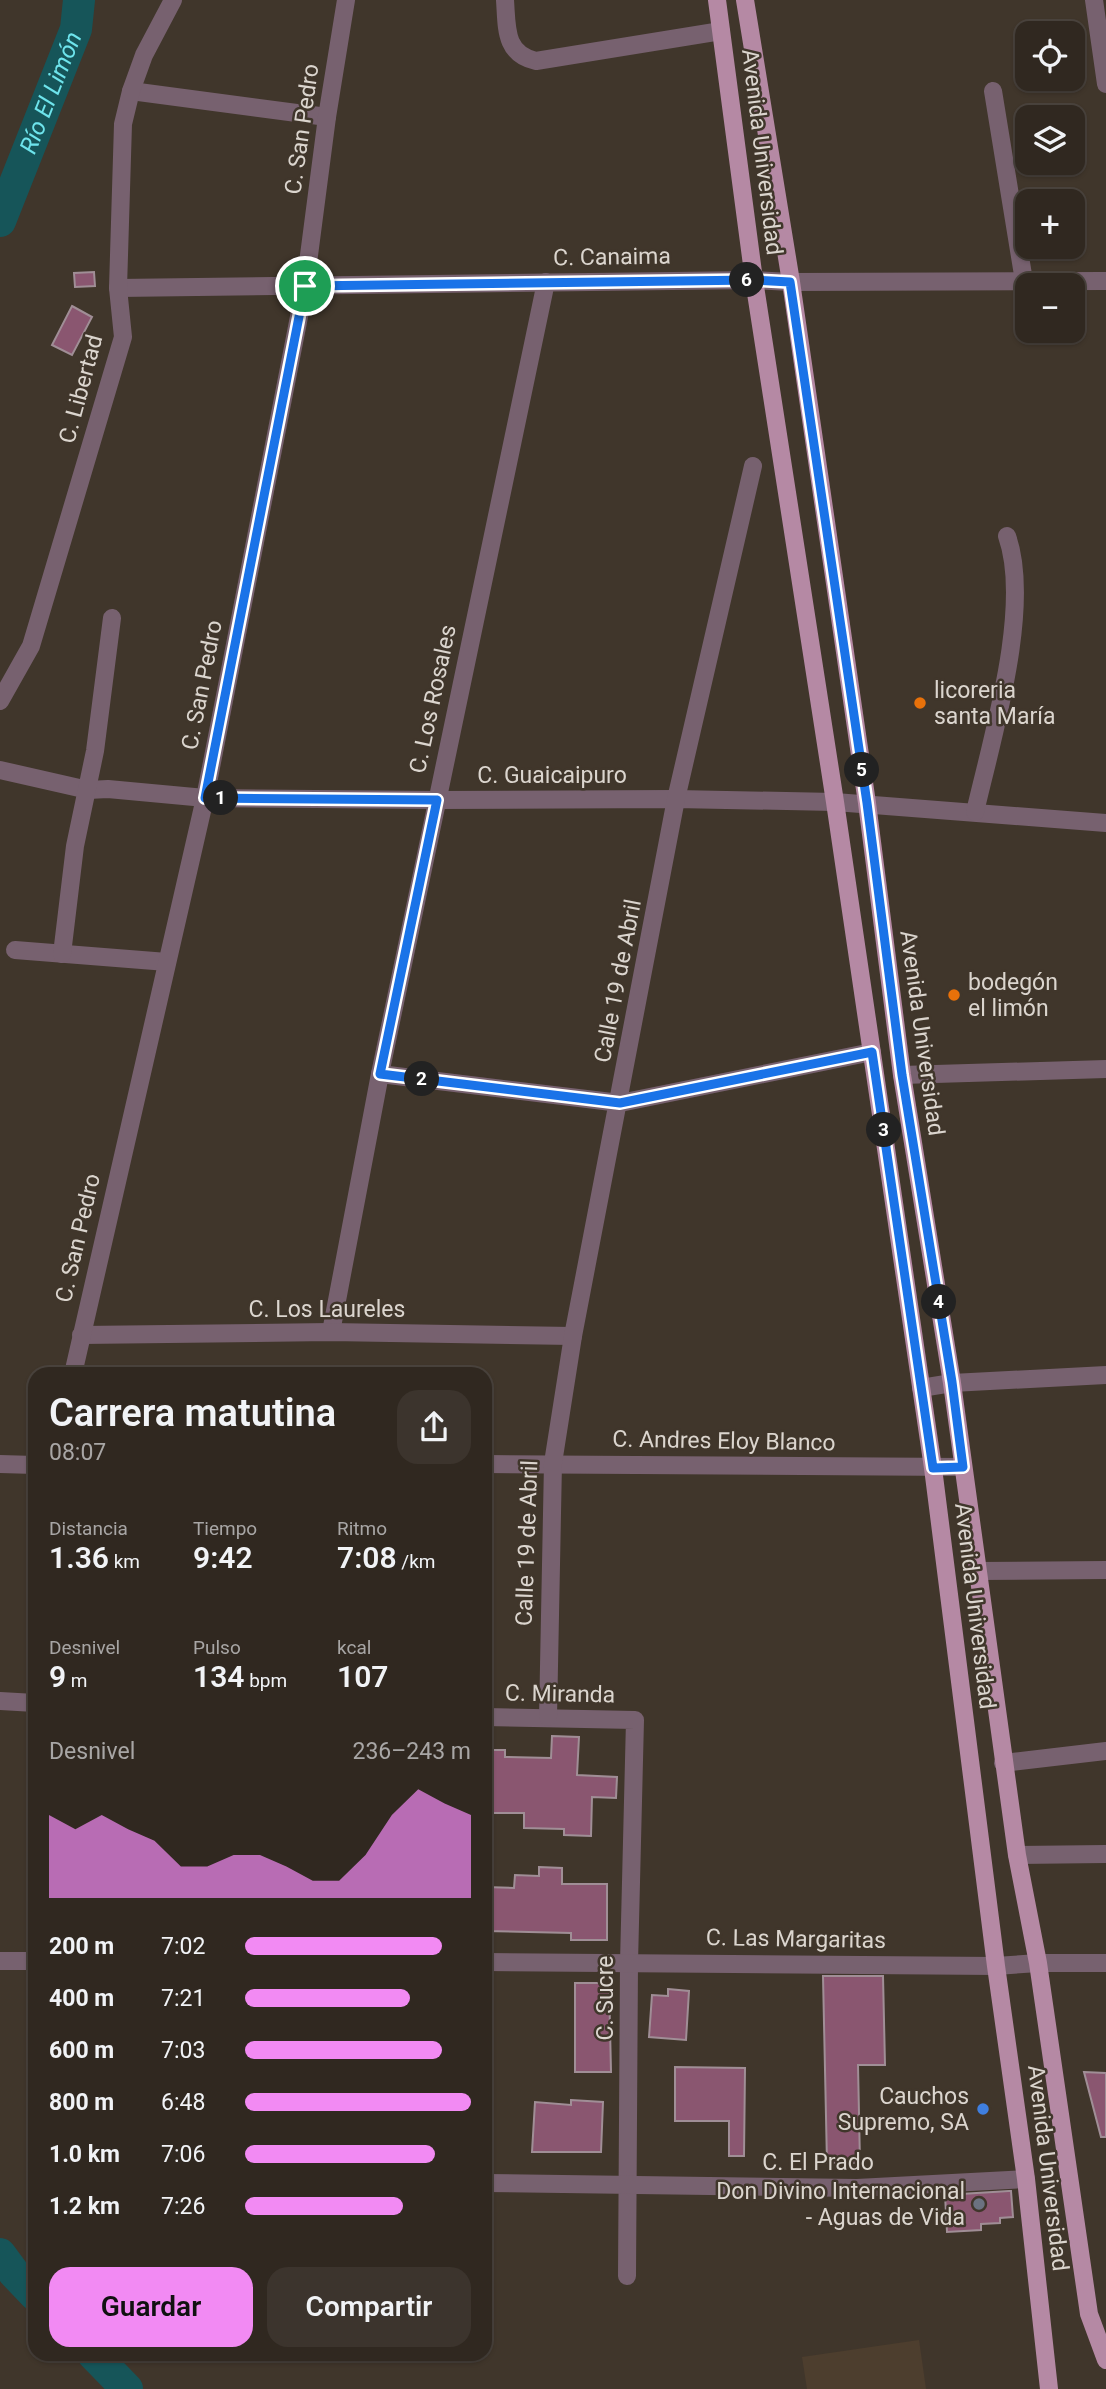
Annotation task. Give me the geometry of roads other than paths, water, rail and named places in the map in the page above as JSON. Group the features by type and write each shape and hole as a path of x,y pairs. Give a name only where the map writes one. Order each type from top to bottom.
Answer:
{"main road":[{"name":"Avenida Universidad","path":"717,0 754,280 835,802 933,1468 996,1966 1026,2179 1049,2389"},
{"name":"Avenida Universidad","path":"745,0 790,282 867,803 902,1075 952,1382 1017,1855 1038,1962 1088,2314 1106,2360"}],"street":[{"name":"C. Libertad","path":"0,701 32,646 123,337 118,288 123,124 131,90 144,55 173,0"},
{"name":"C. San Pedro","path":"74,1367 205,798 305,286 327,117 346,0"},
{"path":"505,0 510,43 516,52 536,61 721,31"},
{"path":"1094,0 1106,84"},
{"path":"131,90 327,117"},
{"path":"993,91 1023,273"},
{"name":"C. Canaima","path":"118,288 754,280 1015,281"},
{"name":"C. Canaima","path":"1085,281 1106,281"},
{"name":"C. Los Rosales","path":"331,1332 380,1074 546,282"},
{"name":"Calle 19 de Abril","path":"548,1717 553,1463 573,1336 677,799 753,466"},
{"path":"975,812 998,712 1012,633 1015,576 1007,536"},
{"path":"62,954 75,846 88,790 112,618"},
{"name":"C. Guaicaipuro","path":"0,770 88,790 108,789 205,798 835,802 1106,823"},
{"path":"15,950 167,962"},
{"path":"380,1074 620,1103 872,1052"},
{"path":"902,1075 1106,1069"},
{"name":"C. Los Laureles","path":"81,1335 331,1332 573,1336"},
{"path":"921,1388 952,1382 1106,1375"},
{"path":"0,1464 28,1465"},
{"name":"C. Andres Eloy Blanco","path":"492,1464 963,1467"},
{"path":"977,1571 1106,1570"},
{"path":"0,1701 28,1703"},
{"name":"C. Miranda","path":"492,1717 635,1720"},
{"name":"C. Sucre","path":"627,2276 629,1963 635,1720"},
{"path":"1003,1763 1106,1751"},
{"path":"1017,1855 1106,1854"},
{"path":"0,1961 28,1961"},
{"name":"C. Las Margaritas","path":"492,1962 996,1966 1038,1962 1106,1963"},
{"name":"C. El Prado","path":"492,2183 857,2188 1026,2179"}],"waterway":[{"name":"Río El Limón","path":"0,221 76,29 79,0"},
{"name":"Río El Limón","path":"0,2254 28,2288"},
{"name":"Río El Limón","path":"100,2361 127,2389"}],"place":[{"name":"licoreria santa María","path":"920,703"},
{"name":"bodegón el limón","path":"954,995"},
{"name":"Cauchos Supremo, SA","path":"983,2109"},
{"name":"Don Divino Internacional - Aguas de Vida","path":"979,2204"}]}
